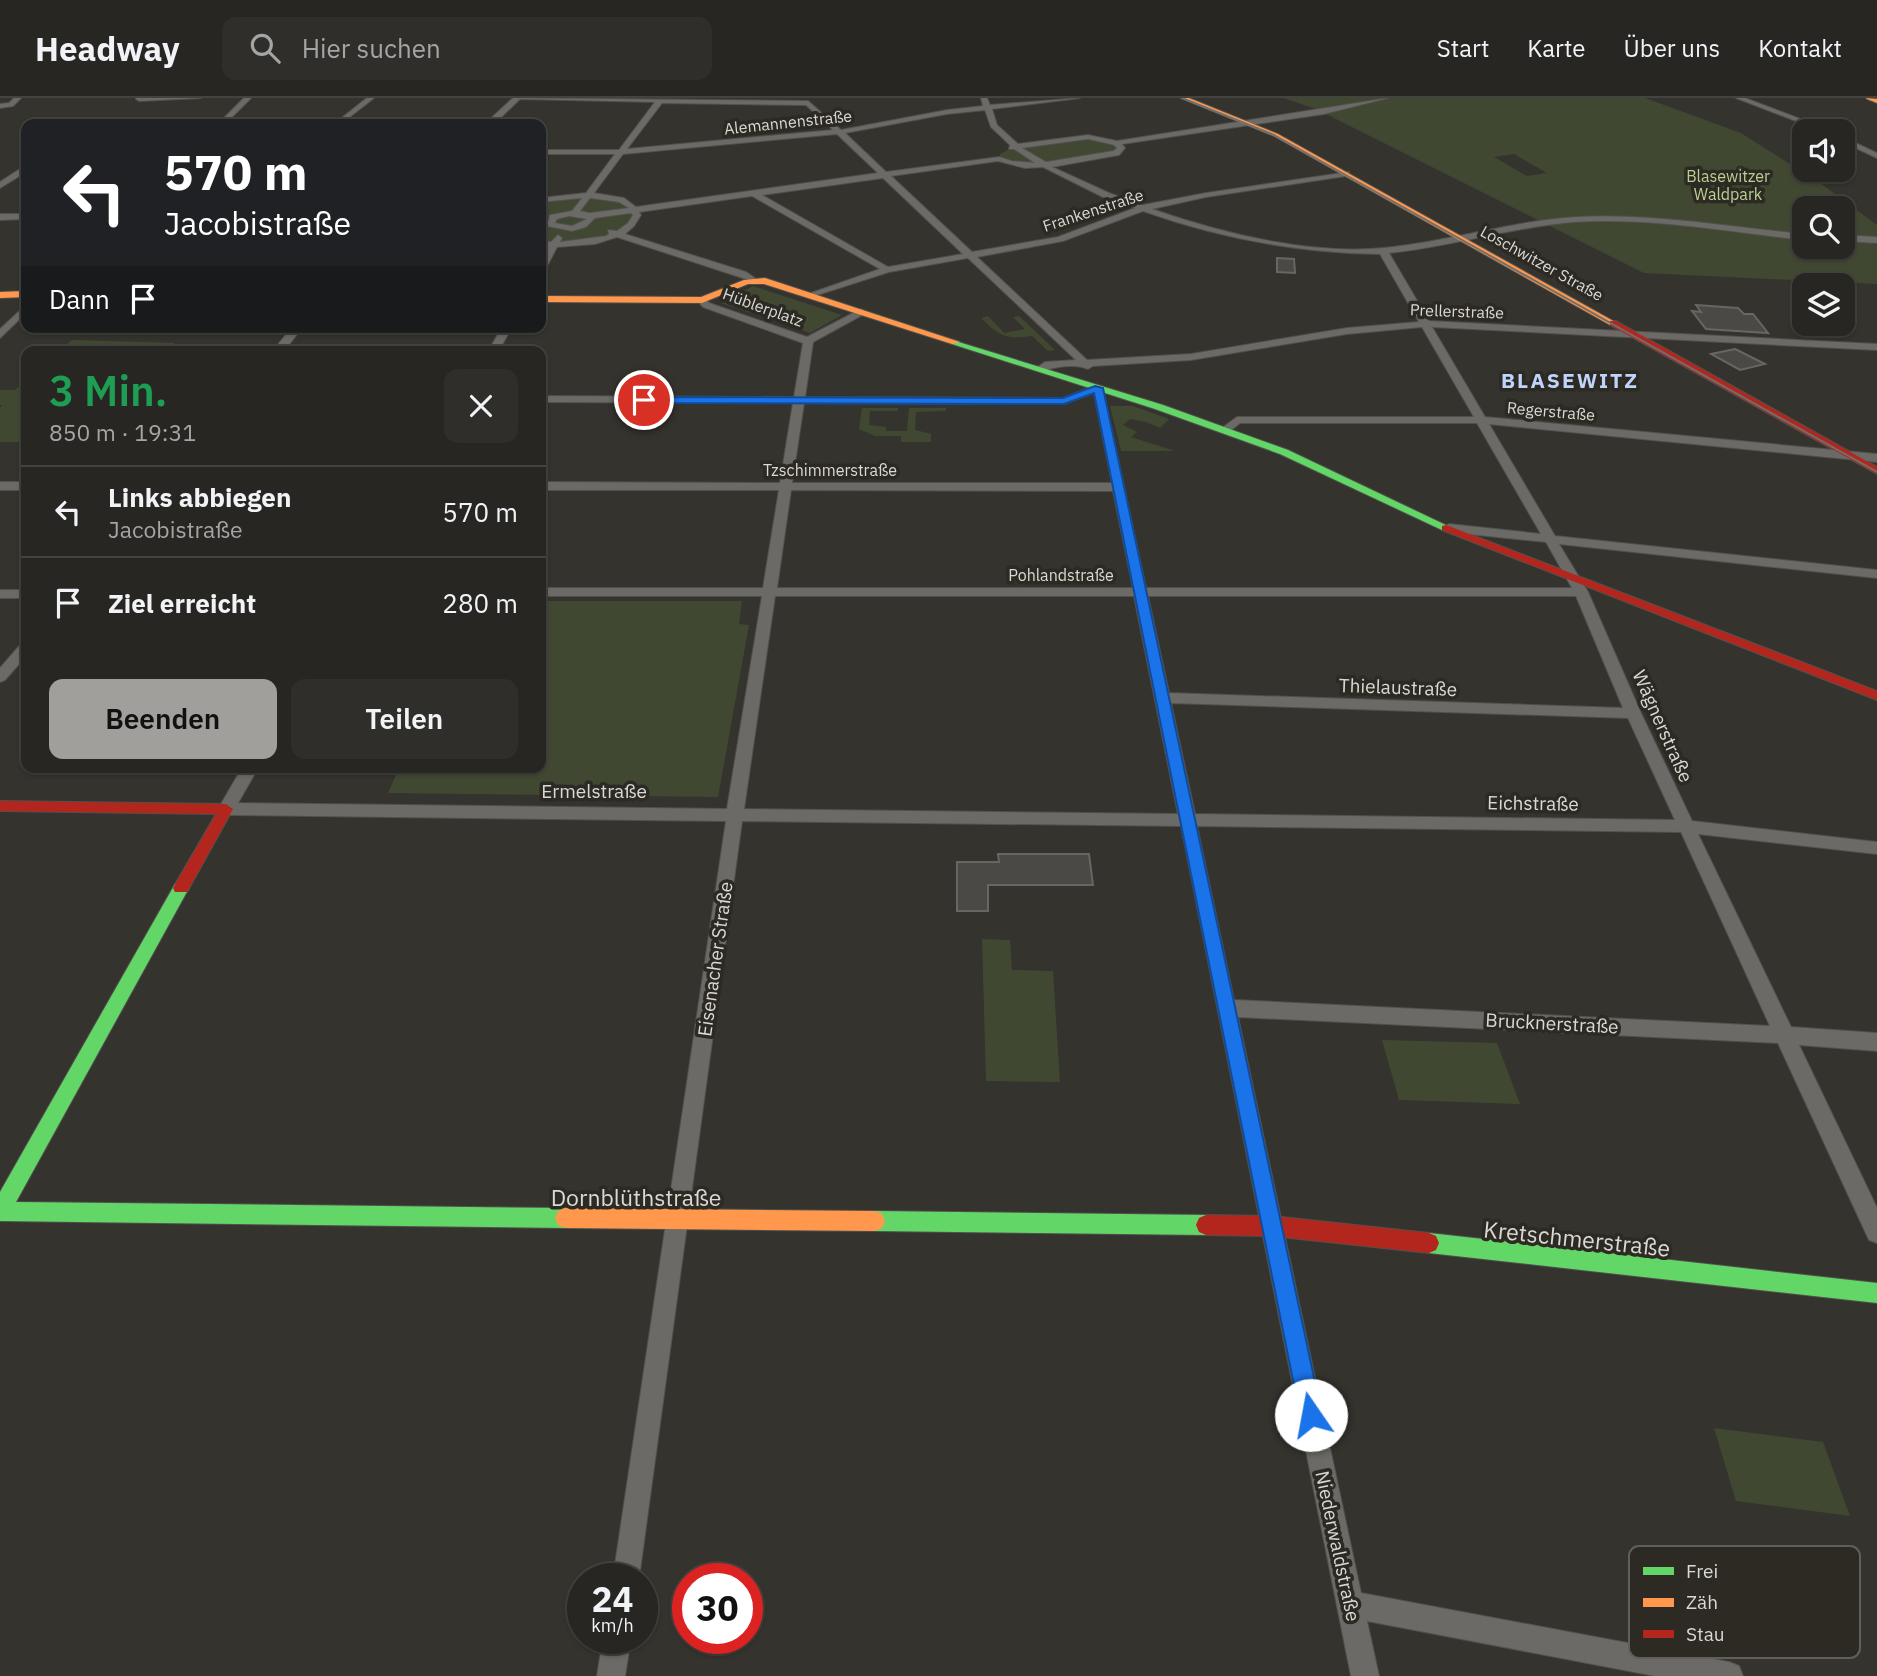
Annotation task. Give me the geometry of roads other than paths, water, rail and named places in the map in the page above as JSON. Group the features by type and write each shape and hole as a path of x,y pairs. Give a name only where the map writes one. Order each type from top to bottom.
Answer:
{"street":[{"path":"140,99 198,98"},
{"path":"226,119 248,98"},
{"path":"343,119 371,98"},
{"path":"495,119 517,98"},
{"path":"523,98 805,102 888,176 1084,363"},
{"path":"984,98 984,109 998,129 1016,147 1042,164 1110,197 1274,243 1383,251 1554,222 1591,219 1654,222 1792,236"},
{"name":"Alemannenstraße","path":"546,152 622,152 840,132 947,112 1077,98"},
{"name":"Loschwitzer Straße","path":"1184,98 1276,135 1877,471"},
{"path":"999,159 996,153 1016,147 1088,137 1117,143 1333,110 1385,98"},
{"path":"1739,98 1796,119"},
{"path":"1869,98 1877,102"},
{"path":"661,99 575,212 546,219 552,226 564,228 636,210 999,159 1017,166 1042,164 1116,153 1121,148 1117,143"},
{"path":"0,103 15,101"},
{"path":"1855,145 1877,156"},
{"path":"0,186 21,172"},
{"name":"Frankenstraße","path":"811,296 887,270 1060,239 1143,208 1206,195 1346,174"},
{"path":"753,193 887,270"},
{"path":"546,199 589,195 619,200 636,210"},
{"path":"546,244 593,241 617,234 635,220 636,210"},
{"path":"575,212 617,234 749,276 752,281 765,281 1225,430 1284,452 1577,586 1877,696"},
{"path":"0,217 21,217"},
{"path":"546,259 564,228"},
{"path":"1855,239 1877,240"},
{"name":"Wägnerstraße","path":"1383,251 1577,586 1685,826 1877,1232"},
{"name":"Hüblerplatz","path":"752,281 702,300 706,305 808,341 861,312"},
{"path":"0,295 21,294"},
{"path":"546,297 702,300"},
{"path":"0,335 21,313"},
{"name":"Prellerstraße","path":"1040,369 1045,365 1191,357 1347,331 1425,324 1877,347"},
{"name":"Eisenacher Straße","path":"628,1563 735,813 808,341"},
{"name":"Niederwaldstraße","path":"1084,363 1104,383 1098,388 1365,1676"},
{"path":"546,399 1064,401 1098,388"},
{"name":"Regerstraße","path":"1225,430 1237,420 1483,420 1877,458"},
{"path":"0,486 21,486"},
{"name":"Tzschimmerstraße","path":"546,486 1119,487"},
{"path":"1445,527 1877,574"},
{"name":"Pohlandstraße","path":"546,592 1141,593 1577,586"},
{"path":"0,594 21,594"},
{"path":"0,677 21,652"},
{"name":"Thielaustraße","path":"1163,698 1633,713"},
{"path":"0,1211 247,773"},
{"name":"Ermelstraße","path":"0,806 735,813 1188,821"},
{"name":"Eichstraße","path":"1188,821 1685,826 1877,848"},
{"name":"Brucknerstraße","path":"1227,1008 1785,1035 1877,1042"},
{"name":"Dornblüthstraße","path":"0,1211 1272,1226"},
{"name":"Kretschmerstraße","path":"1272,1226 1877,1293"},
{"path":"1350,1604 1629,1657"},
{"path":"611,1676 614,1654"},
{"path":"1634,1658 1729,1676"}],"tram line":[{"path":"1182,98 1274,135 1877,472"}],"district":[{"name":"BLASEWITZ","path":"1570,380"}],"park label":[{"name":"Blasewitzer Waldpark","path":"1728,185"}]}
